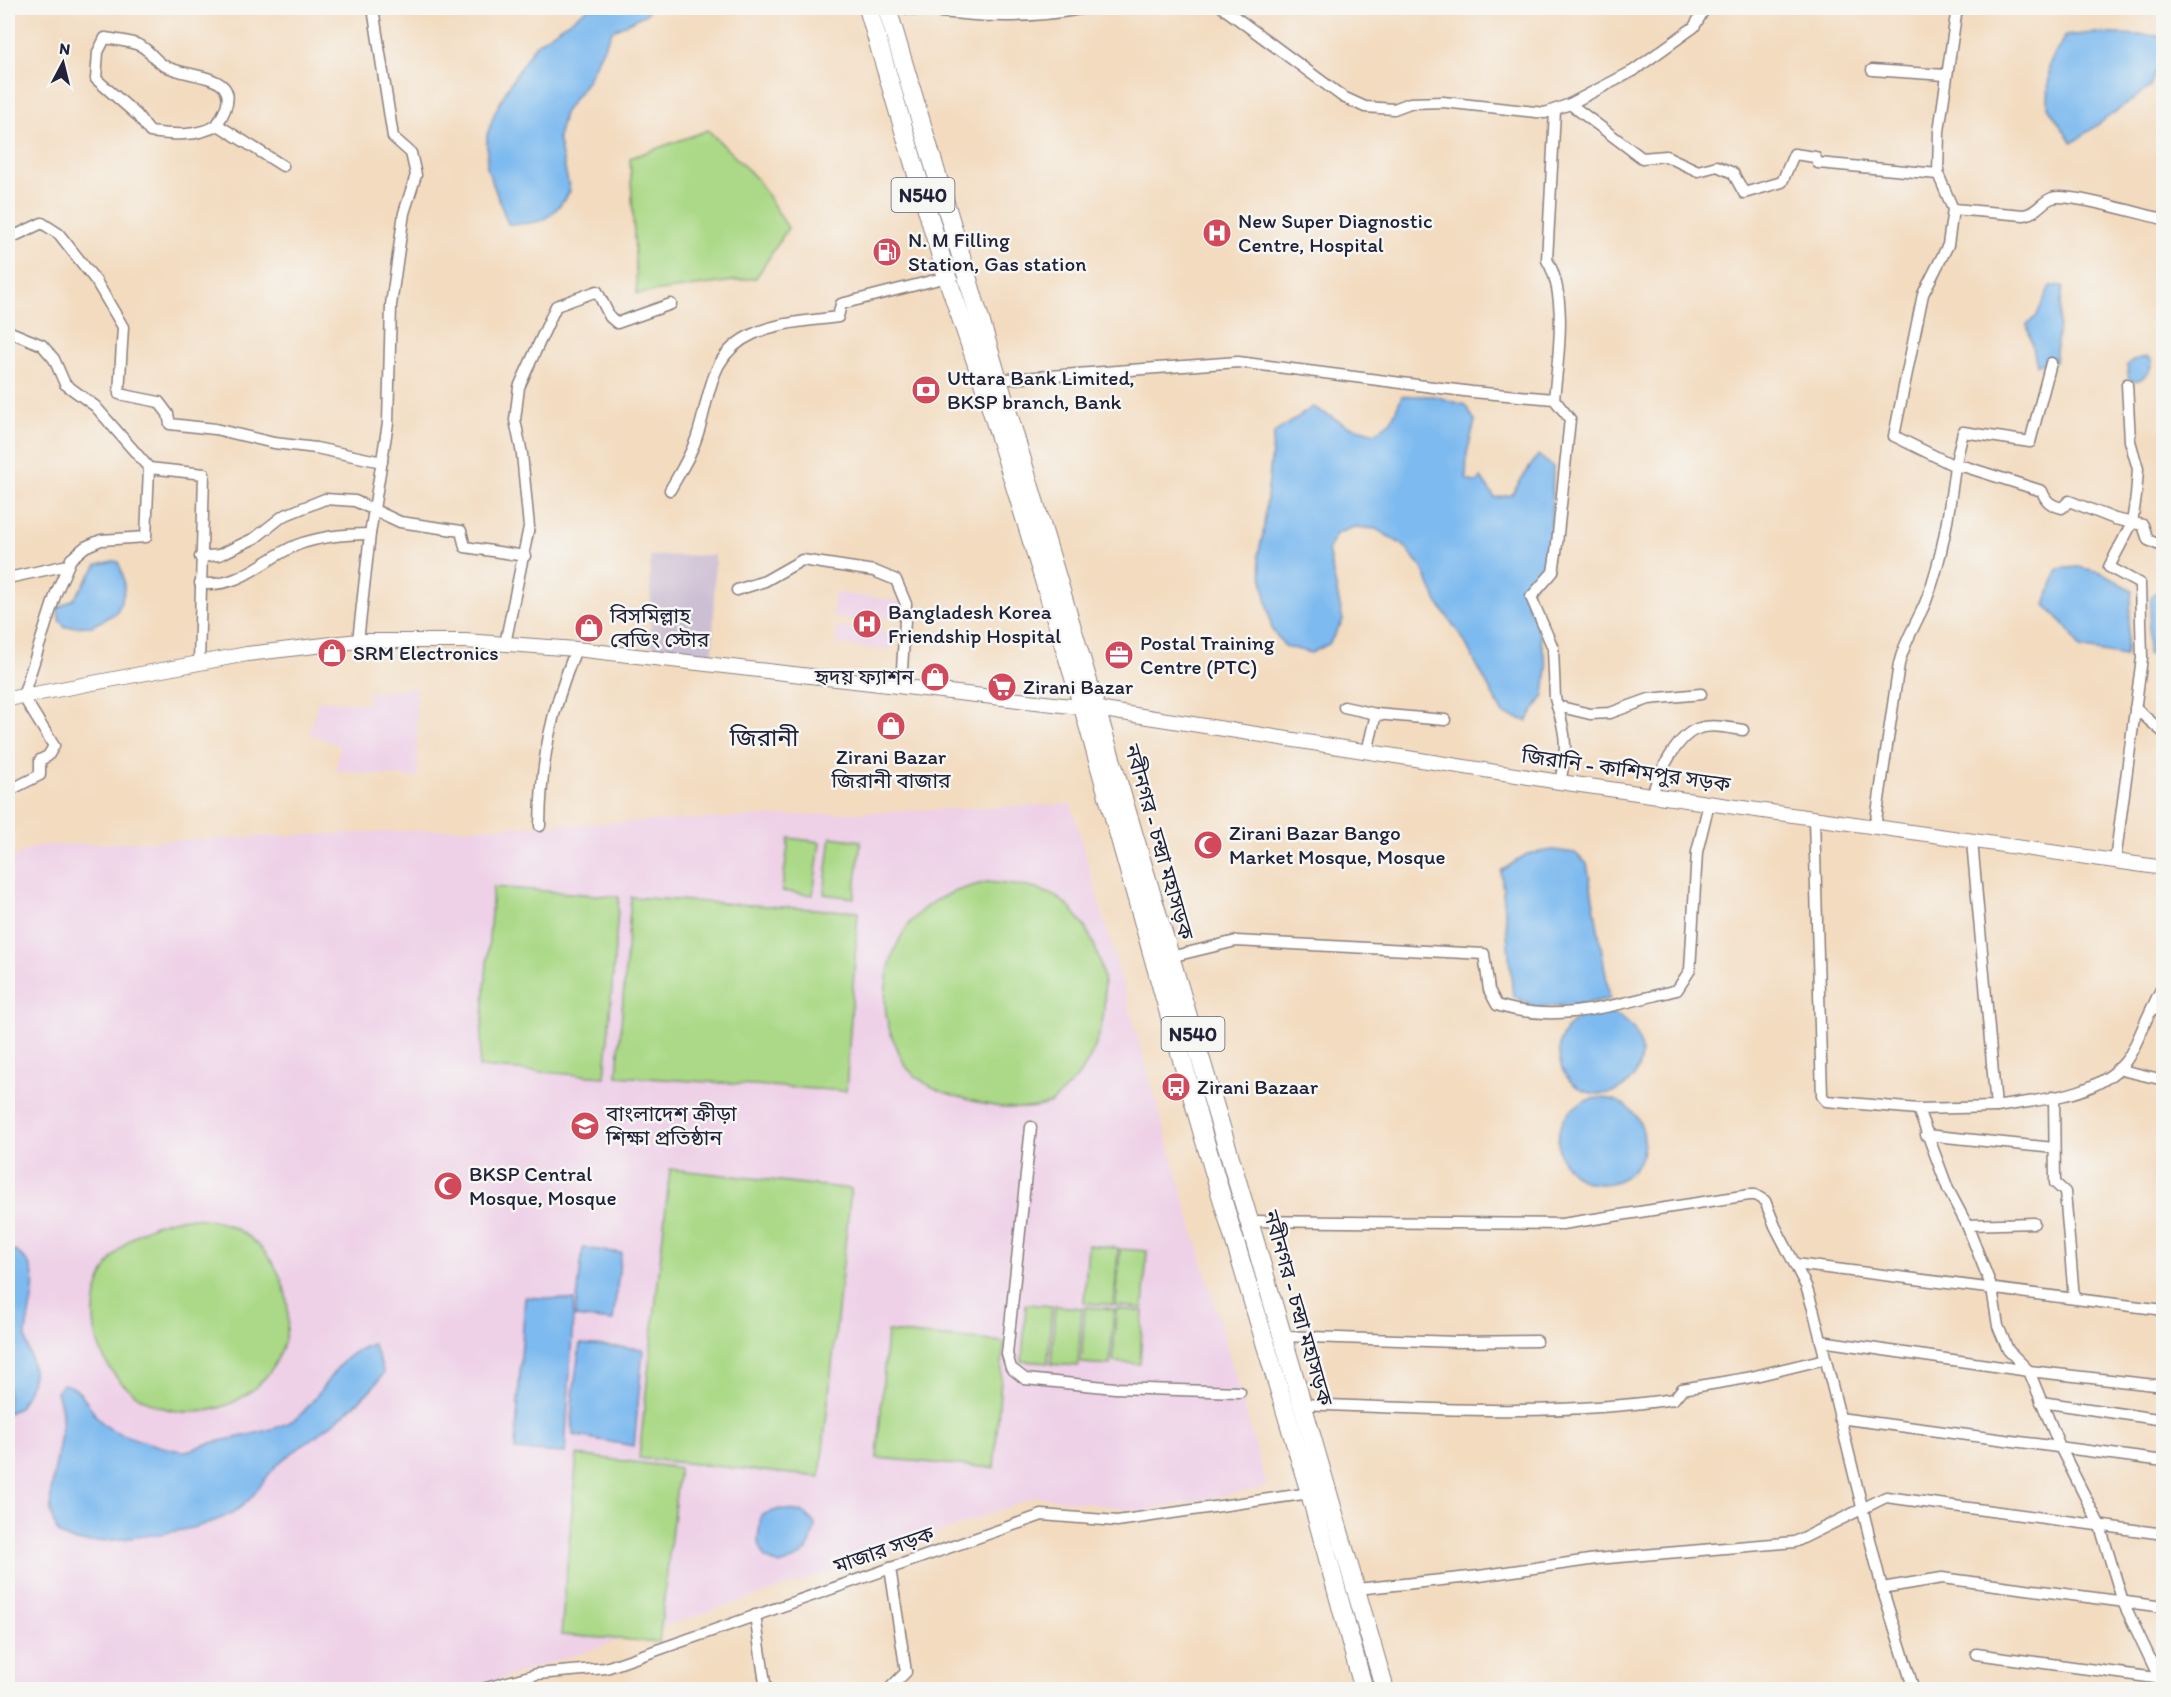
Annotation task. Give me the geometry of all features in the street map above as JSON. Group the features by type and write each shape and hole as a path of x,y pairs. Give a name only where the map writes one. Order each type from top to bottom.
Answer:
{"highway":[{"name":"নবীনগর - চন্দ্রা মহাসড়ক","path":"868,8 947,277 989,381"},
{"name":"নবীনগর - চন্দ্রা মহাসড়ক","path":"887,8 989,381 1170,957 1385,1689"},
{"name":"নবীনগর - চন্দ্রা মহাসড়ক","path":"1090,708 1204,1138 1310,1493 1364,1689"}],"street":[{"path":"358,641 370,534 388,423 391,305 404,213 416,175 411,153 393,137 373,8"},
{"path":"905,8 987,17 1044,16 1086,8"},
{"path":"1223,8 1343,97 1365,108 1394,109 1410,103 1443,102 1545,113 1570,104 1633,71 1694,27 1705,8"},
{"path":"1957,8 1945,75 1939,131 1938,174 1953,209 1948,244 1923,294 1894,436 1954,466 1966,467 2042,491 2045,500 2053,506 2062,508 2068,501 2143,525 2148,540 2163,547"},
{"path":"105,38 142,46 163,64 182,73 202,74 217,81 225,92 226,103 225,113 216,126 204,133 174,135 150,132 137,115 96,79 98,52 105,38"},
{"path":"1872,70 1945,75"},
{"path":"1570,104 1642,158 1666,156 1698,171 1717,166 1733,173 1743,194 1782,182 1794,154 1815,158 1818,163 1938,174"},
{"path":"1555,111 1547,260 1553,269 1559,295 1554,399 1570,419 1553,572 1531,597 1553,648 1555,698 1565,730 1567,753 1560,782"},
{"path":"216,126 283,166"},
{"path":"1953,209 2024,215 2032,214 2053,198 2079,198 2111,208 2163,219"},
{"path":"8,239 42,223 59,234 96,281 123,327 119,394 159,402 168,414 170,424 215,429 274,443 316,448 382,462"},
{"path":"670,490 698,434 712,374 736,345 752,334 772,327 838,317 841,303 947,277"},
{"path":"505,644 525,556 529,526 522,454 515,420 519,387 556,306 597,291 610,317 617,323 671,304"},
{"path":"8,332 42,345 54,359 65,384 95,406 149,468 204,474 200,557 199,663"},
{"path":"989,381 1238,362 1472,393 1554,399"},
{"path":"1875,827 1899,664 1905,641 1925,603 1938,565 1954,466 1963,432 2030,442 2051,363"},
{"path":"2115,861 2142,658 2140,584 2109,567 2132,523 2138,469 2130,441 2127,384"},
{"path":"8,791 40,775 40,760 48,756 54,746 23,696 56,593 68,565 71,559 85,547 101,540 146,537 149,468"},
{"path":"200,557 219,555 255,538 283,516 325,499 355,501 400,522 461,531 465,548 525,556"},
{"path":"200,583 224,584 305,543 341,534 370,534"},
{"path":"737,590 765,581 802,560 874,570 896,580 906,603 901,686"},
{"path":"8,579 68,565"},
{"name":"জিরানি - কাশিমপুর সড়ক","path":"8,699 247,654 358,641 465,640 576,649 1090,708 1560,782 2163,868"},
{"path":"540,826 545,747 561,686 576,649"},
{"path":"1557,706 1590,714 1610,713 1649,699 1701,694"},
{"path":"1344,707 1376,714 1445,720"},
{"path":"2135,708 2163,733"},
{"path":"1367,752 1376,714"},
{"path":"1652,795 1662,767 1689,734 1698,728 1708,726 1743,730"},
{"path":"1170,957 1236,941 1484,954 1488,990 1497,1005 1517,1012 1582,1012 1677,990 1690,970 1697,852 1709,803"},
{"path":"1814,818 1822,1096 1826,1101 1918,1108 1996,1107 2081,1091 2103,1080 2126,1061 2163,983"},
{"path":"1972,841 1996,1107"},
{"path":"2152,1008 2163,1011"},
{"path":"2117,1069 2163,1080"},
{"path":"2054,1096 2055,1183 2065,1192 2074,1298"},
{"path":"1918,1108 1926,1135 1948,1189 1967,1225 1992,1288 1998,1326 2008,1350 2029,1371 2060,1447 2100,1526 2123,1602 2162,1682"},
{"path":"1030,1126 1007,1354 1011,1368 1025,1379 1115,1388 1240,1392"},
{"path":"1926,1135 2055,1149"},
{"path":"1249,1221 1562,1224 1755,1195 1765,1201 1775,1226 1806,1286 1882,1588 1914,1689"},
{"path":"1967,1225 2034,1223"},
{"path":"1795,1264 2163,1310"},
{"path":"1281,1336 1456,1342 1537,1341"},
{"path":"1821,1341 2029,1371 2163,1386"},
{"path":"1303,1404 1408,1408 1612,1408 1674,1399 1682,1389 1747,1378 1826,1359"},
{"path":"2041,1402 2163,1420"},
{"path":"1839,1418 2163,1461"},
{"name":"মাজার সড়ক","path":"479,1689 524,1677 606,1668 1042,1515 1117,1521 1310,1493"},
{"path":"1356,1589 1479,1576 1596,1559 1795,1542 1886,1497 2163,1534"},
{"path":"888,1689 906,1672 890,1568"},
{"path":"1882,1588 1942,1578 2163,1607"},
{"path":"755,1615 766,1689"},
{"path":"1976,1654 2162,1682"},
{"path":"524,1677 524,1689"}],"shaded area":[{"path":"715,555 713,654 651,646 650,556"},
{"name":"Bangladesh Korea Friendship Hospital","path":"835,593 902,601 899,619 878,618 877,630 892,634 891,650 836,645 837,627 857,630 858,621 833,616"},
{"path":"416,688 418,778 336,771 340,746 309,733 319,700 368,704 366,693"},
{"name":"বাংলাদেশ ক্রীড়া শিক্ষা প্রতিষ্ঠান","path":"1071,804 1267,1487 1143,1511 1036,1496 872,1559 469,1689 8,1690 8,861 36,846"}],"green space":[{"path":"708,130 757,179 788,228 756,278 637,294 630,158"},
{"path":"831,837 861,841 854,898 824,894"},
{"path":"789,838 820,842 813,895 782,891"},
{"path":"987,882 1032,888 1063,901 1086,928 1103,974 1102,1022 1095,1046 1084,1067 1069,1086 1049,1104 1030,1108 991,1106 938,1090 915,1076 906,1066 888,1026 885,991 888,973 900,938 910,923 928,905 944,896"},
{"path":"493,887 619,897 605,1077 479,1067"},
{"path":"631,897 858,912 846,1091 617,1076"},
{"path":"670,1169 851,1189 820,1477 639,1458"},
{"path":"191,1218 210,1220 228,1226 252,1240 266,1254 280,1278 286,1296 288,1315 286,1334 280,1352 266,1376 252,1390 228,1404 210,1410 191,1412 172,1410 154,1404 130,1390 116,1376 102,1352 96,1334 94,1315 96,1296 102,1278 116,1254 130,1240 154,1226 172,1220"},
{"path":"1088,1245 1118,1248 1114,1305 1084,1303"},
{"path":"1120,1249 1147,1251 1143,1308 1116,1306"},
{"path":"1026,1304 1052,1306 1048,1363 1022,1361"},
{"path":"1055,1306 1082,1308 1078,1366 1051,1364"},
{"path":"1085,1307 1114,1309 1110,1365 1081,1363"},
{"path":"1116,1309 1143,1311 1140,1364 1113,1362"},
{"path":"887,1332 1004,1342 994,1468 877,1458"},
{"path":"577,1455 679,1468 659,1642 561,1635"}],"water":[{"path":"589,8 650,8 646,14 612,31 587,81 564,113 558,138 570,191 552,214 545,218 530,223 508,224 487,168 487,135 495,112 535,45"},
{"path":"2093,33 2163,36 2163,53 2150,87 2072,143 2048,107 2049,65 2065,36"},
{"path":"2050,286 2063,286 2055,362 2037,365 2027,324 2036,317"},
{"path":"2147,357 2152,363 2147,374 2141,379 2129,380 2127,365 2136,359"},
{"path":"1402,396 1434,396 1465,405 1475,421 1467,453 1466,479 1476,483 1481,478 1495,498 1511,495 1538,455 1553,467 1550,564 1527,595 1527,604 1536,620 1547,667 1544,695 1527,721 1503,714 1463,639 1437,602 1422,568 1403,545 1376,529 1354,527 1336,534 1328,550 1343,620 1329,644 1311,653 1285,646 1272,630 1258,555 1263,534 1274,433 1313,407 1346,425 1375,433 1391,421"},
{"path":"118,562 124,582 122,600 116,613 92,626 65,627 59,620 58,608 74,599 97,565"},
{"path":"2078,567 2100,572 2132,590 2125,656 2080,648 2067,627 2045,605 2058,569"},
{"path":"2158,591 2163,591 2163,655 2147,654 2151,597"},
{"path":"1553,850 1575,853 1587,864 1610,999 1537,1007 1513,996 1501,871 1527,854"},
{"path":"1600,1012 1616,1015 1629,1024 1638,1037 1641,1053 1638,1069 1629,1082 1616,1091 1600,1094 1584,1091 1571,1082 1562,1069 1559,1053 1562,1037 1571,1024 1584,1015"},
{"path":"1601,1098 1618,1101 1632,1110 1641,1124 1644,1141 1641,1158 1632,1172 1618,1181 1601,1184 1584,1181 1570,1172 1561,1158 1558,1141 1561,1124 1570,1110 1584,1101"},
{"path":"8,1248 21,1255 29,1264 34,1285 26,1333 33,1369 32,1378 19,1408 8,1413"},
{"path":"583,1248 621,1253 613,1321 575,1317"},
{"path":"525,1297 574,1300 565,1453 515,1450"},
{"path":"373,1344 384,1373 375,1385 338,1419 279,1463 251,1498 233,1512 200,1526 105,1541 75,1541 68,1539 57,1530 52,1518 51,1489 62,1427 62,1409 57,1392 62,1384 70,1386 82,1395 100,1421 112,1430 145,1442 185,1451 268,1430 291,1421 308,1407 349,1356"},
{"path":"580,1344 643,1349 634,1446 573,1435 572,1403"},
{"path":"780,1509 803,1512 815,1524 809,1547 805,1552 780,1565 765,1558 758,1541 761,1515"}],"place":[{"name":"New Super Diagnostic Centre, Hospital","path":"1217,233"},
{"name":"N. M Filling Station, Gas station","path":"887,252"},
{"name":"Uttara Bank Limited, BKSP branch, Bank","path":"926,390"},
{"name":"Bangladesh Korea Friendship Hospital","path":"867,624"},
{"name":"বিসমিল্লাহ বেডিং স্টোর","path":"589,628"},
{"name":"SRM Electronics","path":"332,653"},
{"name":"Postal Training Centre (PTC)","path":"1119,655"},
{"name":"হৃদয় ফ্যাশন","path":"935,677"},
{"name":"Zirani Bazar","path":"1002,687"},
{"name":"Zirani Bazar জিরানী বাজার","path":"891,726"},
{"name":"Zirani Bazar Bango Market Mosque, Mosque","path":"1208,845"},
{"name":"Zirani Bazaar","path":"1176,1087"},
{"name":"বাংলাদেশ ক্রীড়া শিক্ষা প্রতিষ্ঠান","path":"585,1126"},
{"name":"BKSP Central Mosque, Mosque","path":"448,1186"}],"district":[{"name":"জিরানী","path":"764,738"}]}
